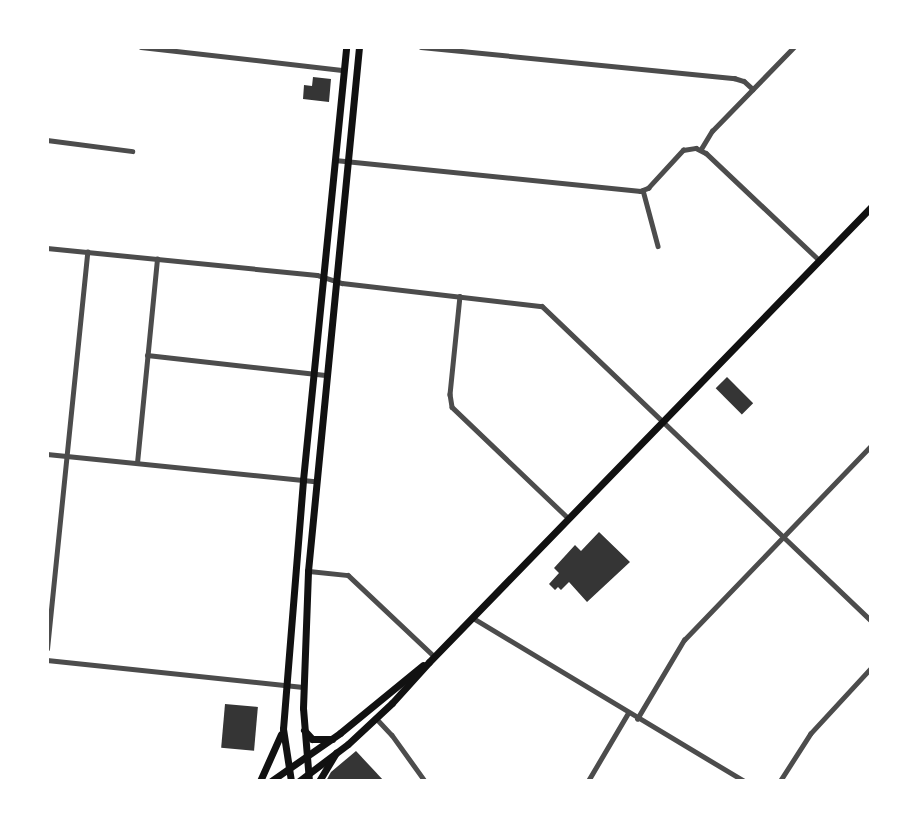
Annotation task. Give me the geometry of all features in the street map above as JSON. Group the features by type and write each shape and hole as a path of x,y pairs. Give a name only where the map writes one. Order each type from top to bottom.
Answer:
{"main road":[{"path":"290,781 283,729 303,480 346,47"},
{"path":"309,777 303,729 308,571 359,47"},
{"path":"271,781 332,739 431,659 871,207"},
{"path":"299,781 309,777 376,718 431,659"},
{"path":"260,781 283,729"},
{"path":"303,729 312,740 332,739"},
{"path":"319,781 336,753"}],"street":[{"path":"141,47 344,71"},
{"path":"421,47 734,78 744,81 753,89"},
{"path":"701,149 712,131 793,47"},
{"path":"47,140 132,151"},
{"path":"643,190 683,150 691,147 701,149 819,261"},
{"path":"335,160 643,190"},
{"path":"643,190 657,246"},
{"path":"47,248 324,276 335,282 542,306 871,620"},
{"path":"47,649 87,252"},
{"path":"137,463 157,259"},
{"path":"460,296 450,394 452,407 569,519"},
{"path":"147,355 325,375"},
{"path":"637,719 684,640 871,446"},
{"path":"47,454 315,481"},
{"path":"308,571 348,575 431,659"},
{"path":"473,618 744,781"},
{"path":"47,660 303,687"},
{"path":"782,781 810,734 871,668"},
{"path":"588,781 628,713"},
{"path":"376,718 392,734 425,781"}],"building":[{"path":"313,77 331,79 329,102 303,99 304,85 312,86"},
{"path":"727,377 753,403 742,414 716,388"},
{"path":"599,532 630,562 587,602 569,582 561,590 558,587 555,590 549,584 559,573 554,568 575,545 581,551"},
{"path":"225,704 258,707 254,751 221,748"},
{"path":"356,751 384,781 326,781 331,772"}]}
